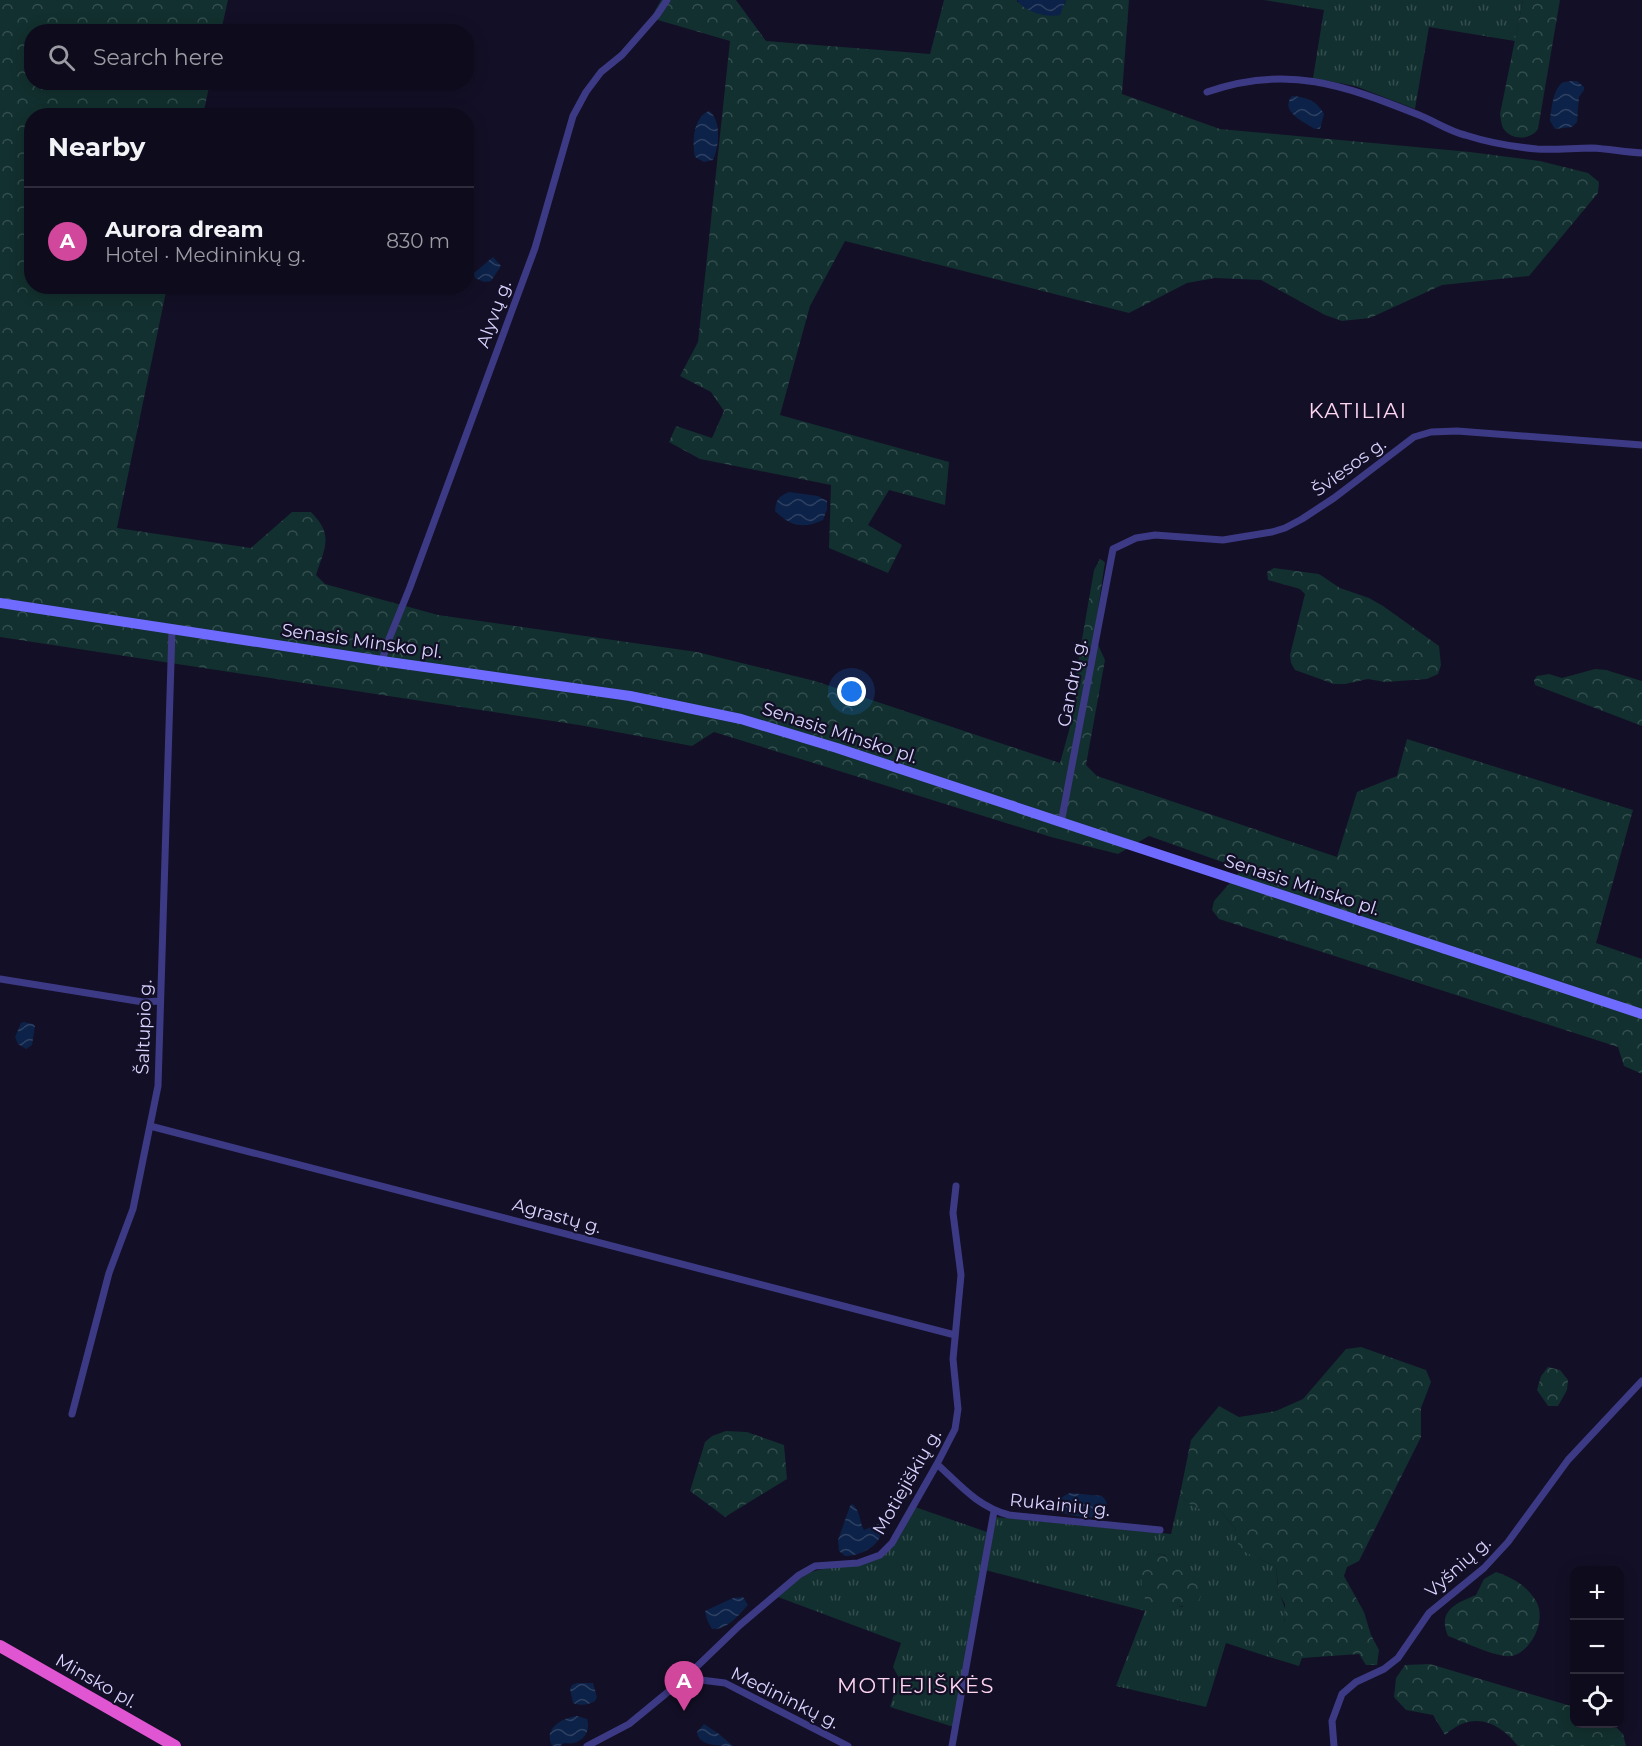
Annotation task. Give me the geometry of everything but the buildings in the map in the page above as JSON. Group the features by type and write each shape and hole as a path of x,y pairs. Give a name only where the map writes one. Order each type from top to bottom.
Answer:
{"highway":[{"name":"Minsko pl.","path":"0,1646 174,1746"}],"main road":[{"name":"Senasis Minsko pl.","path":"0,603 630,696 741,719 837,748 1642,1014"}],"street":[{"name":"Alyvų g.","path":"382,661 535,248 573,116 586,92 601,72 622,55 667,0"},
{"path":"1207,92 1230,84 1262,79 1302,79 1336,84 1367,94 1463,135 1536,148 1593,148 1642,153"},
{"name":"Šviesos g.","path":"1113,549 1136,538 1155,534 1223,540 1285,528 1334,498 1414,437 1431,432 1457,431 1642,446"},
{"name":"Gandrų g.","path":"1061,823 1113,549"},
{"name":"Šaltupio g.","path":"72,1414 109,1273 133,1209 158,1086 172,629"},
{"path":"0,979 143,1002 160,1001"},
{"name":"Agrastų g.","path":"150,1126 955,1335"},
{"name":"Motiejiškių g.","path":"685,1678 740,1625 799,1575 815,1566 858,1563 880,1555 892,1544 937,1464 956,1429 958,1409 953,1359 961,1275 953,1213 956,1185"},
{"name":"Vyšnių g.","path":"1334,1746 1331,1734 1332,1721 1342,1694 1356,1682 1384,1669 1398,1658 1429,1613 1484,1568 1508,1542 1568,1460 1642,1381"},
{"name":"Rukainių g.","path":"937,1464 983,1506 994,1511 1009,1515 1160,1530"},
{"path":"952,1746 994,1511"},
{"path":"587,1746 629,1724 685,1678"},
{"name":"Medininkų g.","path":"685,1678 725,1683 848,1746"}],"green space":[{"path":"0,0 228,0 223,24 24,24 24,90 208,90 205,108 24,108 24,294 166,294 117,528 251,548 292,512 311,512 323,528 325,535 326,542 316,575 325,584 438,615 697,652 815,681 1060,763 1076,705 1076,674 1094,570 1100,559 1105,562 1094,636 1105,660 1086,765 1097,776 1337,857 1357,792 1397,776 1407,739 1633,810 1596,943 1642,959 1642,1074 1624,1066 1618,1047 1219,919 1212,910 1214,901 1242,869 1149,836 1118,854 1051,837 714,732 692,746 579,725 0,637"},
{"path":"661,0 736,0 766,41 930,54 944,0 1017,0 1017,2 1065,4 1066,0 1129,0 1122,94 1220,129 1470,152 1540,161 1588,173 1599,182 1598,193 1529,276 1442,285 1370,318 1342,321 1325,315 1261,280 1215,278 1187,283 1129,313 845,241 810,306 780,415 949,462 945,505 889,490 868,525 902,545 888,573 829,548 831,485 700,459 669,442 676,426 712,438 724,411 711,392 680,376 698,342 730,41 651,18"},
{"path":"1264,0 1523,0 1515,41 1429,27 1415,109 1355,86 1313,78 1324,10"},
{"path":"1523,0 1560,0 1538,129 1535,133 1521,138 1507,132 1502,126 1500,114"},
{"path":"1274,568 1319,574 1340,588 1369,598 1383,606 1439,646 1441,665 1438,674 1427,679 1385,682 1368,679 1334,684 1295,670 1290,655 1305,594 1300,589 1268,580 1267,572"},
{"path":"1595,669 1642,681 1642,726 1535,685 1534,680 1537,676 1549,674 1562,678"},
{"path":"1361,1347 1426,1370 1431,1382 1421,1408 1421,1437 1359,1561 1347,1567 1344,1576 1364,1612 1371,1635 1379,1650 1377,1665 1366,1665 1359,1654 1302,1658 1299,1666 1269,1657 1269,1645 1285,1620 1285,1604 1279,1594 1276,1567 1239,1549 1235,1528 1220,1511 1197,1508 1180,1494 1191,1440 1219,1406 1239,1417 1276,1411 1303,1399 1346,1349"},
{"path":"1548,1367 1560,1370 1568,1380 1567,1390 1558,1406 1548,1406 1537,1390 1541,1376"},
{"path":"726,1431 747,1432 784,1445 787,1479 725,1517 690,1491 705,1442 712,1436"},
{"path":"1180,1494 1186,1501 1220,1511 1235,1528 1240,1549 1276,1567 1278,1588 1285,1610 1284,1623 1272,1641 1269,1657 1226,1643 1206,1707 1116,1686 1145,1611 985,1570 996,1517 1171,1534","holes":["1151,1554 1165,1555 1183,1607 1159,1607"]},
{"path":"915,1507 987,1532 957,1728 890,1707 899,1678 893,1667 901,1643 778,1597 811,1572 862,1563 884,1554 903,1531"},
{"path":"1151,1554 1169,1557 1187,1567 1199,1582 1201,1591 1199,1600 1171,1608 1149,1603 1143,1595 1142,1580 1144,1560"},
{"path":"1496,1572 1523,1586 1532,1595 1539,1609 1540,1618 1534,1637 1529,1645 1514,1655 1505,1656 1492,1653 1448,1636 1445,1627 1445,1620 1450,1609 1476,1595 1484,1579"},
{"path":"1430,1664 1570,1706 1570,1728 1617,1728 1623,1734 1626,1746 1518,1746 1502,1730 1484,1722 1474,1721 1465,1723 1445,1735 1433,1715 1406,1710 1394,1697 1396,1678 1405,1665"}],"water":[{"path":"1017,0 1066,0 1060,15 1055,16 1030,11"},
{"path":"1577,81 1584,87 1584,90 1579,97 1577,122 1572,127 1555,129 1550,121 1556,90 1562,83"},
{"path":"1292,96 1302,97 1318,106 1324,114 1320,129 1315,129 1294,116 1289,106"},
{"path":"709,111 718,127 718,141 713,160 704,162 695,157 694,138 697,124"},
{"path":"493,257 501,266 491,281 484,282 475,278 474,273"},
{"path":"789,492 818,496 827,501 823,520 810,525 798,525 781,516 775,511 777,501"},
{"path":"21,1023 35,1026 32,1045 26,1049 18,1044 15,1037"},
{"path":"1070,1493 1102,1496 1107,1505 1106,1509 1103,1514 1093,1517 1062,1513 1059,1506 1060,1501"},
{"path":"852,1504 857,1510 864,1530 878,1524 881,1526 881,1532 876,1543 870,1548 858,1554 845,1556 839,1551 838,1540"},
{"path":"743,1597 748,1605 741,1613 723,1627 712,1629 705,1611 733,1598"},
{"path":"577,1683 593,1683 597,1697 595,1701 584,1705 573,1703 570,1689"},
{"path":"577,1716 587,1719 588,1730 583,1738 575,1743 552,1746 550,1734 552,1729 560,1722"},
{"path":"704,1724 733,1746 710,1744 701,1740 697,1732"}],"place":[{"name":"Aurora dream","path":"684,1711"}],"district":[{"name":"KATILIAI","path":"1358,411"},
{"name":"MOTIEJIŠKĖS","path":"916,1686"}]}
